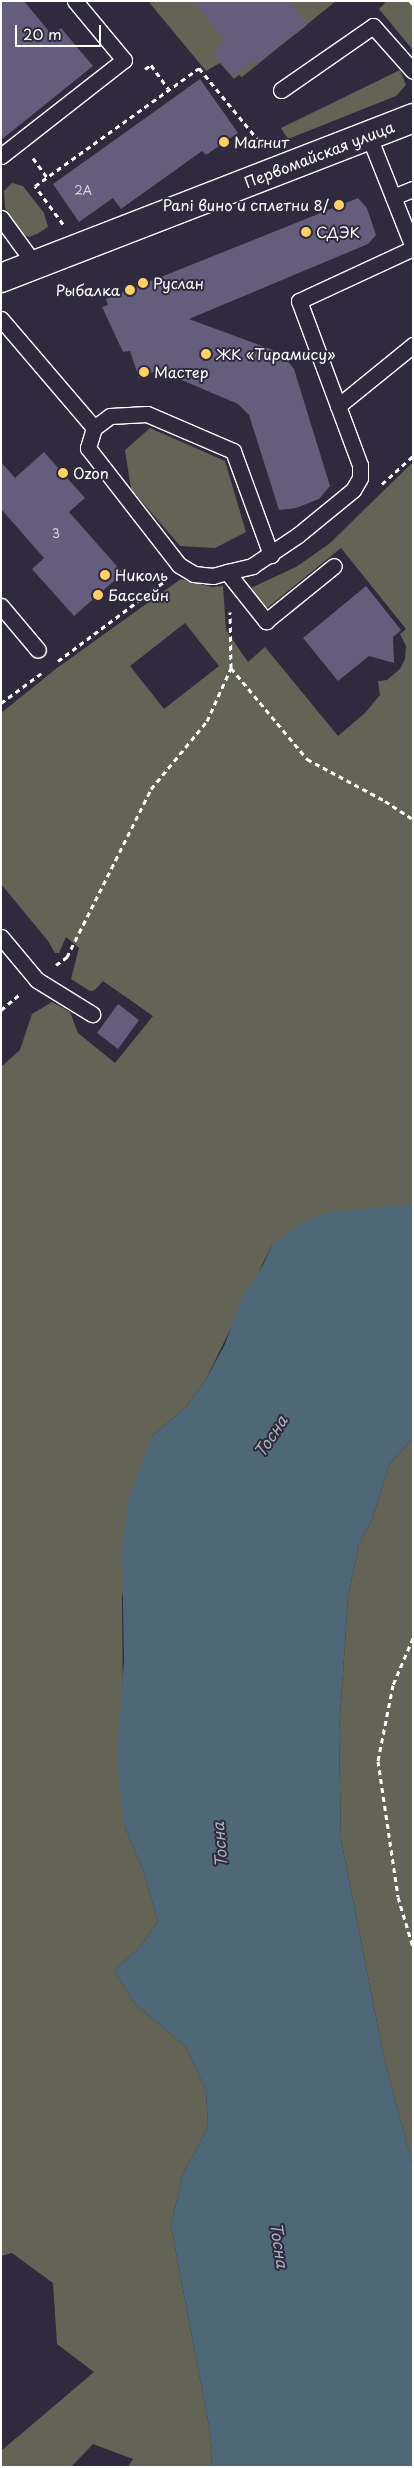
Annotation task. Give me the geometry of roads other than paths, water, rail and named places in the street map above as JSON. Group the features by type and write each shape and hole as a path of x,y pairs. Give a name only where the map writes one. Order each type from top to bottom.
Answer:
{"street":[{"name":"Первомайская улица","path":"1,278 413,118"}],"lane":[{"path":"1,156 124,60 75,1"},
{"path":"281,90 373,26 413,72"},
{"path":"271,555 233,451 148,414 110,416 94,428 88,448 179,565 194,574 213,576 252,566 271,555 353,490 360,478 360,465 299,301 413,247 368,134"},
{"path":"393,197 413,189"},
{"path":"1,218 36,266"},
{"path":"1,318 94,428"},
{"path":"338,406 413,345"},
{"path":"227,572 266,621 334,566"},
{"path":"1,606 38,650"},
{"path":"1,937 37,980 92,1014"}],"water":[{"name":"Тосна","path":"413,1204 413,1438 390,1463 372,1519 359,1544 348,1598 339,1733 341,1839 384,2058 413,2167 413,2467 211,2467 212,2451 209,2426 171,2226 182,2177 208,2126 206,2090 186,2047 135,2004 114,1971 141,1946 158,1921 142,1867 124,1825 117,1758 124,1660 122,1548 129,1497 152,1436 185,1408 205,1381 225,1344 241,1300 264,1263 272,1245 299,1224 324,1213"}],"place":[{"name":"Магнит","path":"224,142"},
{"name":"Pani вино и сплетни 8/","path":"339,205"},
{"name":"СДЭК","path":"306,232"},
{"name":"Руслан","path":"143,283"},
{"name":"Рыбалка","path":"130,290"},
{"name":"ЖК «Тирамису»","path":"206,354"},
{"name":"Мастер","path":"144,372"},
{"name":"Ozon","path":"63,473"},
{"name":"Николь","path":"105,575"},
{"name":"Бассейн","path":"98,595"}]}
